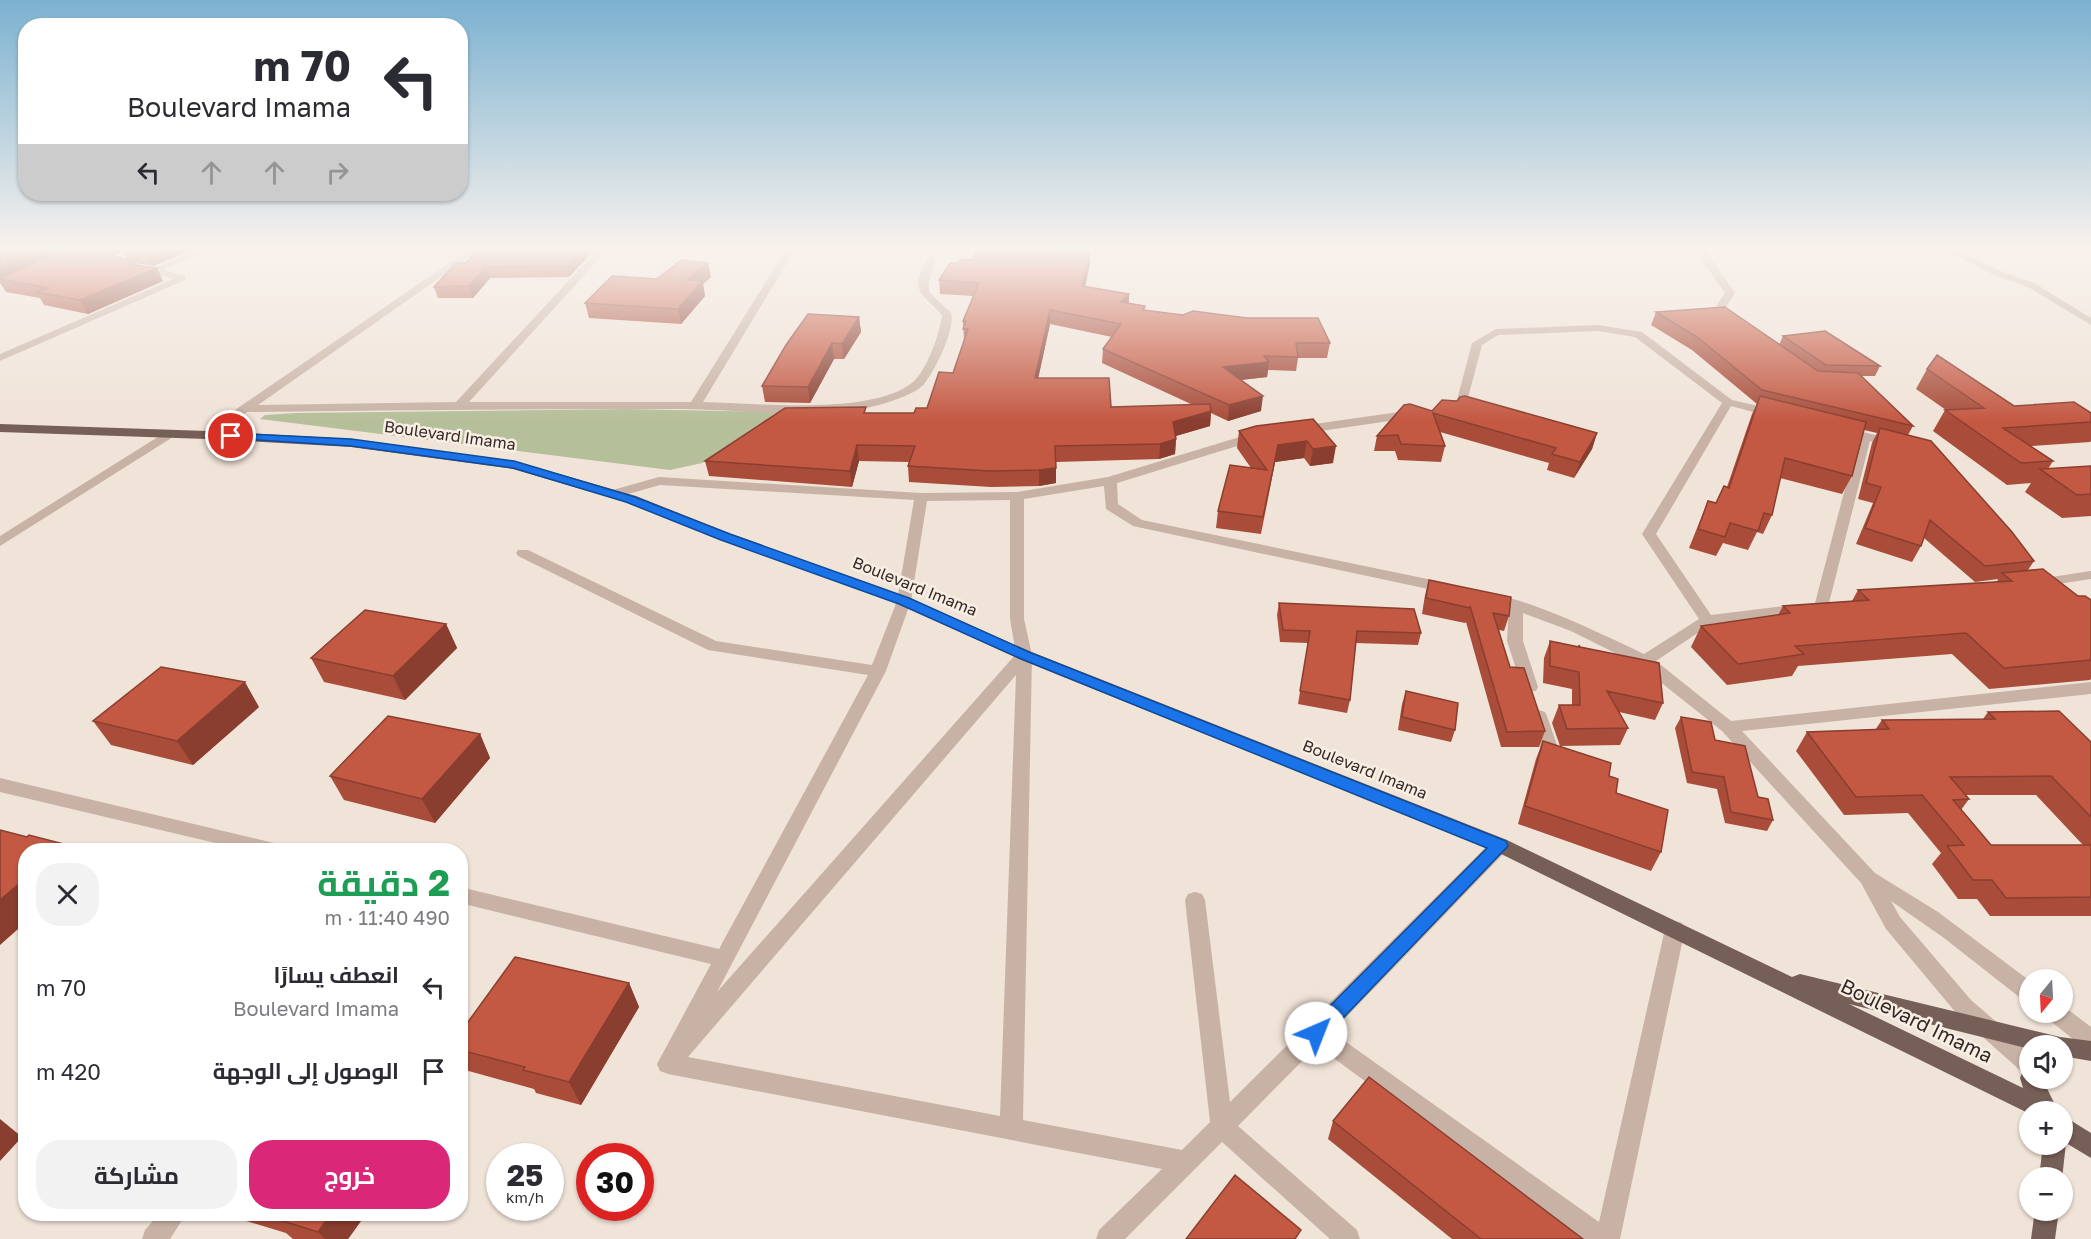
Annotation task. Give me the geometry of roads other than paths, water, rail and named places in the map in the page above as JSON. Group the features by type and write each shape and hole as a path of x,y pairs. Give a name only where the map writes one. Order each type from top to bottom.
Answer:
{"main road":[{"name":"Boulevard Imama","path":"0,428 207,435 351,443 514,465 614,494 904,601 1024,655 1500,846 2027,1101"},
{"name":"Boulevard Imama","path":"1765,974 2019,1037"},
{"path":"2073,1048 2091,1051"},
{"path":"2073,1134 2091,1148"},
{"path":"2043,1239 2045,1221"}],"street":[{"path":"0,358 119,306"},
{"path":"207,435 394,306"},
{"path":"460,405 551,306"},
{"path":"695,405 756,306"},
{"path":"244,410 460,405 695,405 800,408 851,406 901,393 919,383 938,347 947,320 937,306"},
{"path":"1722,306 1718,311 1744,329"},
{"path":"2065,306 2091,322"},
{"path":"1288,432 1461,407 1477,344 1496,333 1598,328 1638,334 1728,402 1785,417"},
{"path":"1707,620 1649,534 1728,402"},
{"path":"1830,428 1907,446"},
{"path":"0,542 169,434"},
{"path":"614,494 658,482 921,498 1017,496 1110,481 1253,436 1265,435"},
{"path":"1645,661 1707,620 1827,606 1865,437"},
{"path":"1110,481 1111,506 1138,523 1407,578 1516,605 1576,628 1645,661 1728,727 1868,878 1893,923 1965,1007 2019,1055"},
{"path":"1011,1128 1024,655 1017,619 1017,496"},
{"path":"668,1064 878,671 904,601 921,498"},
{"path":"523,554 713,646 878,671"},
{"path":"2020,585 2040,578 2091,575"},
{"path":"2040,578 2060,597"},
{"path":"1516,605 1515,641 1551,754"},
{"path":"668,1064 1024,655"},
{"path":"1728,727 2091,688"},
{"path":"0,785 244,843"},
{"path":"1108,1239 1500,846"},
{"path":"1868,878 1933,919 2019,985"},
{"path":"468,897 725,959"},
{"path":"1195,900 1222,1127 1348,1239"},
{"path":"1608,1239 1675,929"},
{"path":"2069,1023 2091,1040"},
{"path":"1316,1033 1602,1239"},
{"path":"668,1064 1186,1162"},
{"path":"154,1239 168,1221"}]}
